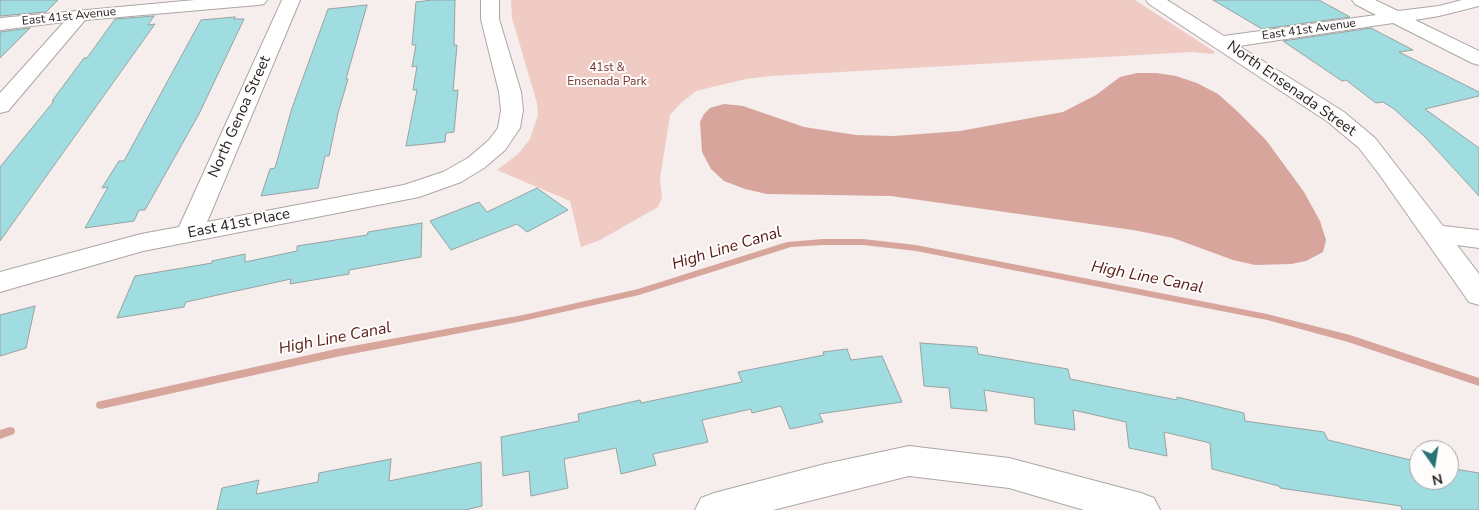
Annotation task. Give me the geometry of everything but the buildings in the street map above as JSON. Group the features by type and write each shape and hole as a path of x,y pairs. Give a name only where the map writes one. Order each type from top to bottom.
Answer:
{"street":[{"name":"East 41st Avenue","path":"0,24 80,15 258,0"},
{"name":"North Genoa Street","path":"189,234 291,0"},
{"name":"East 41st Place","path":"0,282 141,244 410,192 452,177 476,163 497,145 510,128 512,110 490,19 490,0"},
{"name":"North Ensenada Street","path":"1155,0 1223,42 1336,117 1367,143 1436,234 1479,295"},
{"name":"East 41st Avenue","path":"1361,0 1479,59"},
{"name":"East 41st Avenue","path":"1223,42 1396,18 1438,11 1479,1"},
{"path":"0,106 80,15"},
{"path":"1436,234 1479,238"},
{"path":"714,510 825,480 909,461 1009,473 1142,510"}],"green space":[{"name":"41st & Ensenada Park","path":"511,0 1135,0 1215,52 1213,54 1192,52 771,76 746,79 696,91 670,115 660,179 662,198 658,207 600,240 581,247 570,201 497,170 518,154 530,139 538,115 537,103 512,18"}],"shaded area":[{"path":"1137,73 1176,76 1197,83 1218,94 1237,111 1266,140 1304,192 1320,221 1326,240 1323,252 1306,261 1291,264 1255,265 1233,260 1173,238 1133,230 891,196 767,194 745,189 724,181 711,169 702,152 700,122 710,108 724,104 743,106 804,127 856,135 894,136 960,131 1063,112 1096,95 1120,77"}],"waterway":[{"name":"High Line Canal","path":"101,405 336,353 523,318 639,292 790,244 823,242 863,242 916,248 1267,317 1350,339 1479,382"},
{"name":"High Line Canal","path":"0,435 10,431"}]}
